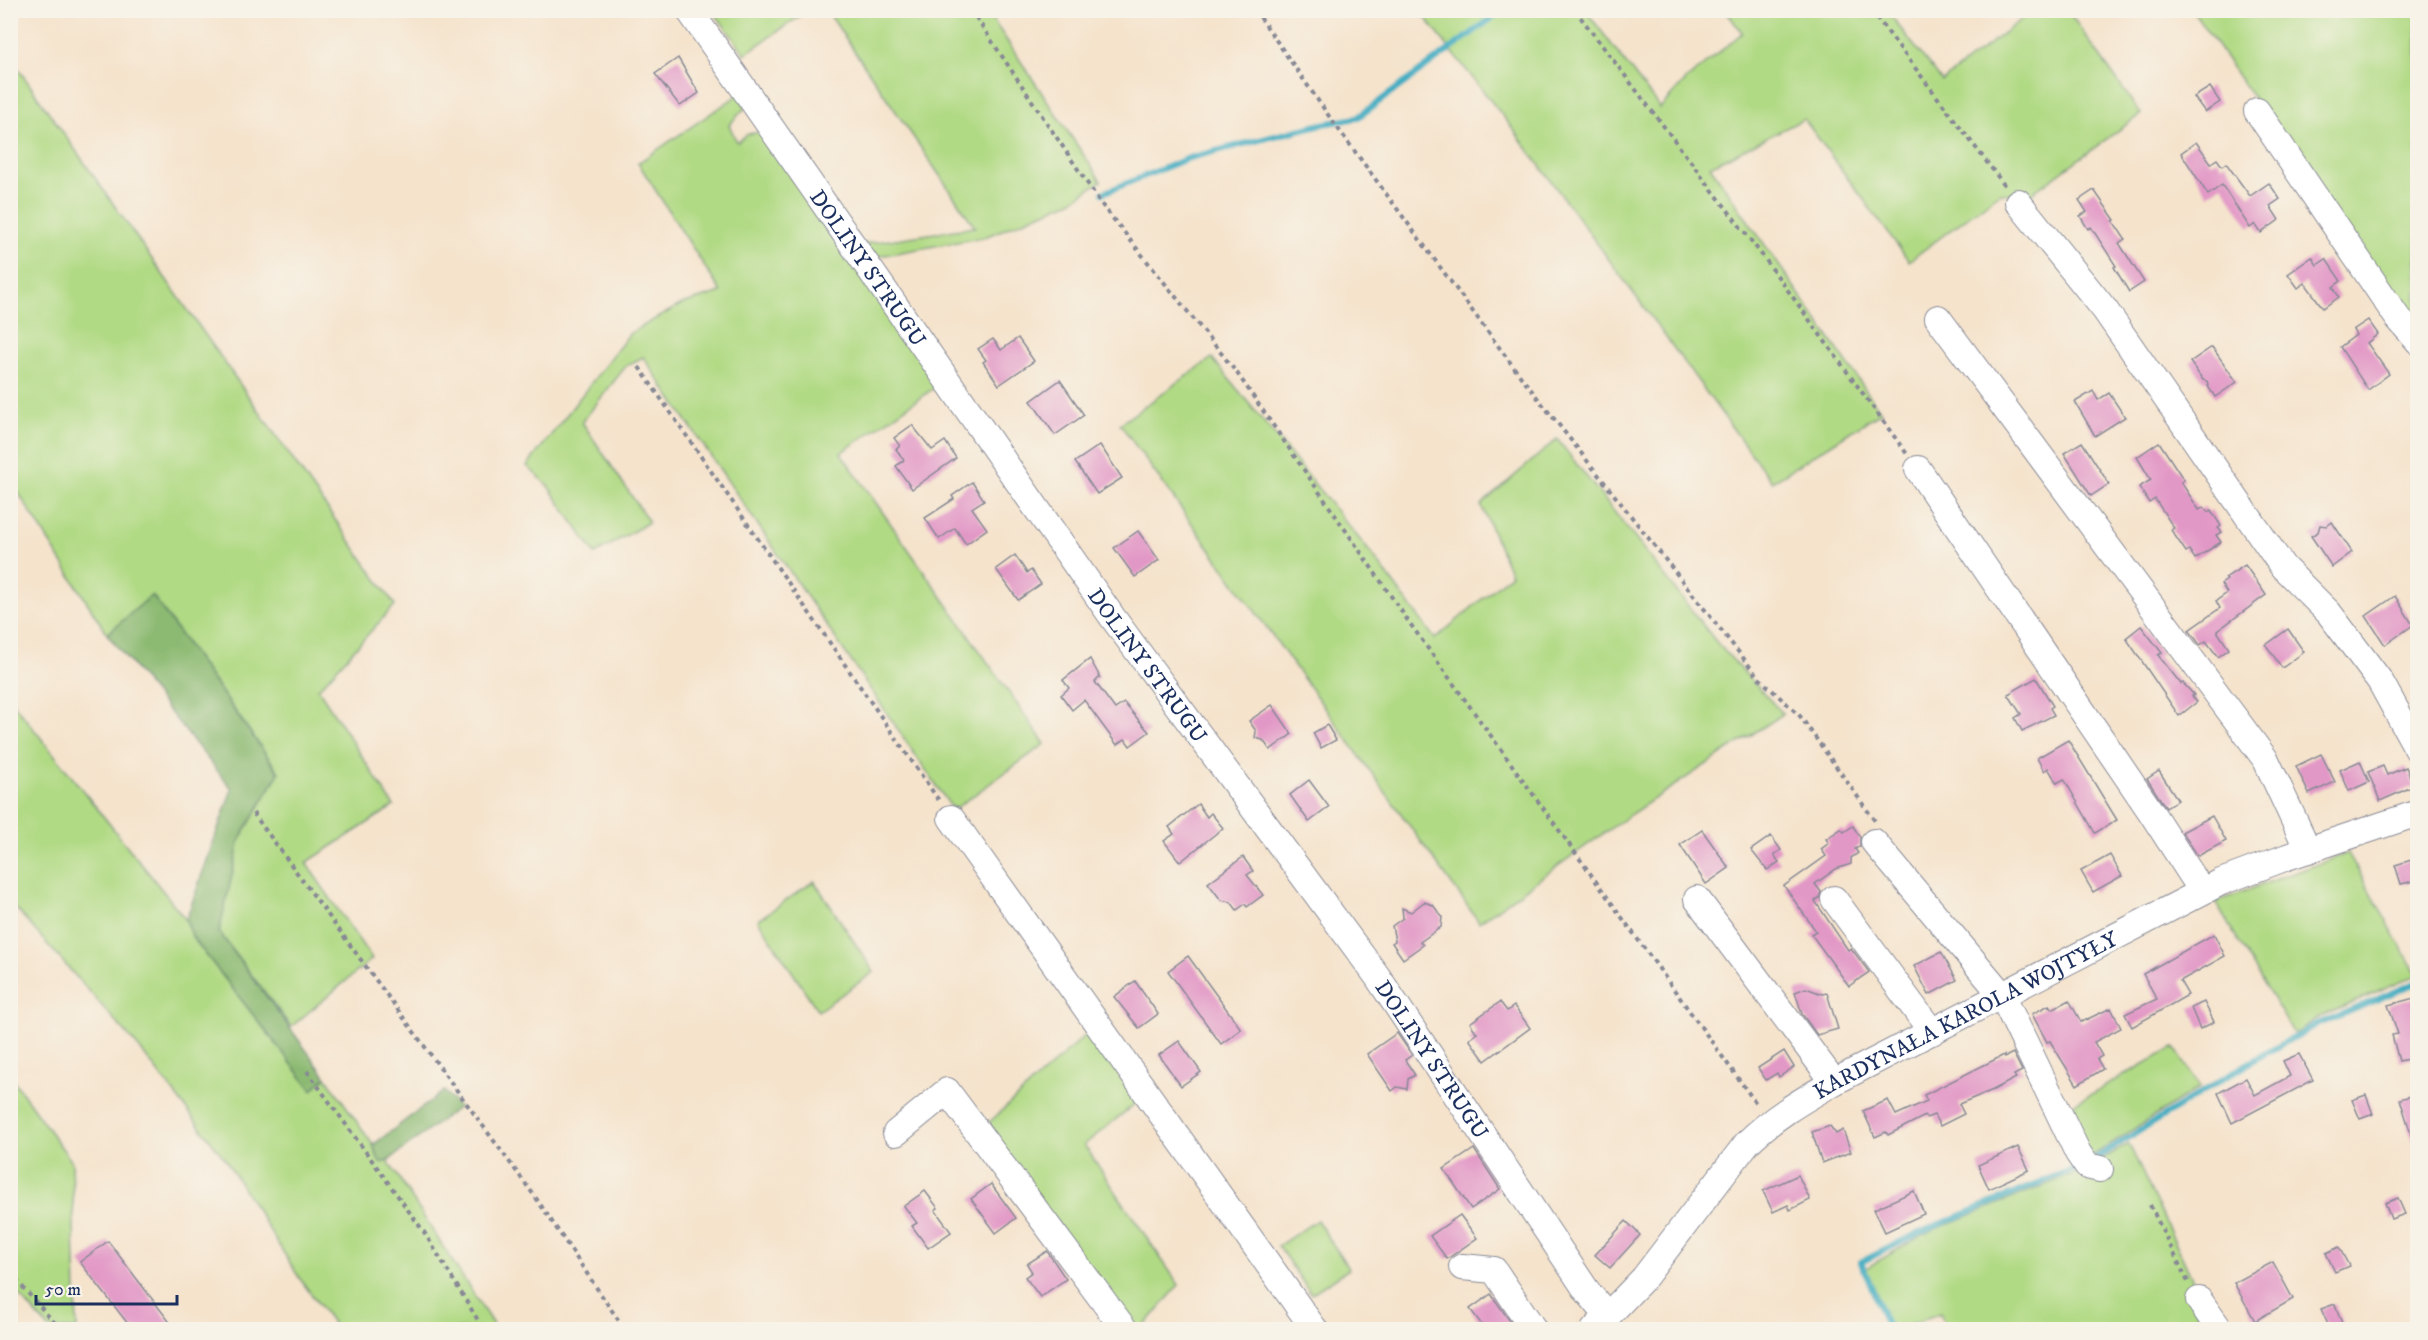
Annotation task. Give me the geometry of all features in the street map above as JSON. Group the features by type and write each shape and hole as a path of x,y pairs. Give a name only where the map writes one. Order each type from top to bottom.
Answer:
{"street":[{"name":"DOLINY STRUGU","path":"689,10 1113,618 1377,976 1587,1291 1601,1323"},
{"path":"2257,111 2397,317 2418,340"},
{"path":"2018,202 2105,310 2283,567 2329,613 2380,681 2418,750"},
{"path":"1938,318 2266,760 2308,850"},
{"path":"1918,469 2202,891"},
{"name":"KARDYNAŁA KAROLA WOJTYŁY","path":"1601,1323 1661,1257 1747,1143 1769,1122 1834,1082 2202,891 2252,869 2418,813"},
{"path":"951,818 1315,1329"},
{"path":"1877,835 2002,995 2078,1153 2087,1166 2100,1170"},
{"path":"1698,898 1834,1082"},
{"path":"1834,899 1932,1032"},
{"path":"896,1133 947,1091 1125,1329"},
{"path":"1462,1267 1494,1270 1534,1329"},
{"path":"2199,1300 2220,1329"}],"path":[{"path":"971,10 1102,205 1237,373 1411,625 1769,1122"},
{"path":"1255,10 1331,119 1521,377 1759,678 1800,717 1877,835"},
{"path":"1575,10 1758,250 1918,469"},
{"path":"1871,10 2018,202"},
{"path":"639,367 951,818"},
{"path":"253,813 536,1198 625,1329"},
{"path":"307,1071 424,1232 484,1329"},
{"path":"2150,1205 2199,1300"},
{"path":"10,1273 61,1329"}],"green space":[{"path":"713,11 807,11 745,54"},
{"path":"827,11 987,11 1101,181 1071,201 985,237 874,257 863,244 975,227"},
{"path":"1420,11 1586,11 1660,108 1686,80 1742,33 1726,11 1887,11 1942,81 2032,11 2068,11 2141,114 2028,196 2000,193 1909,261 1804,119 1710,166 1881,412 1772,482 1513,129"},
{"path":"2193,11 2417,11 2417,332 2413,328"},
{"path":"10,57 395,605 318,689 394,806 306,863 372,959 291,1027 219,932 240,839 279,772 152,595 107,634 11,481"},
{"path":"741,93 745,108 729,125 737,142 748,134 761,132 944,381 841,453 1045,744 953,810 643,357 626,366 582,422 649,522 595,554 548,486 527,466 630,333 682,304 721,292 638,163"},
{"path":"1212,358 1374,557 1435,639 1511,574 1481,505 1557,439 1718,644 1783,714 1631,814 1479,922 1120,424"},
{"path":"152,595 279,773 240,839 219,932 326,1077 312,1090 193,938 186,920 232,789 107,634"},
{"path":"13,703 186,920 193,938 312,1090 326,1077 373,1145 380,1163 388,1161 496,1329 337,1329 300,1279 225,1159 140,1049 11,903 10,717"},
{"path":"2348,853 2417,975 2320,1017 2294,1034 2215,902"},
{"path":"814,881 874,972 818,1011 758,920"},
{"path":"1091,1030 1142,1098 1084,1145 1179,1285 1142,1329 1135,1329 985,1126"},
{"path":"2174,1047 2200,1087 2089,1158 2065,1109"},
{"path":"10,1076 72,1162 77,1329 50,1329 11,1287"},
{"path":"444,1091 459,1107 388,1161 380,1163 373,1145"},
{"path":"2129,1144 2194,1283 2187,1292 2205,1329 1947,1329 1940,1313 1899,1329 1891,1329 1866,1268 1926,1233 2080,1171"},
{"path":"1317,1220 1349,1269 1311,1294 1278,1246"}],"building":[{"path":"678,58 699,93 680,106 655,74"},
{"path":"2210,87 2220,102 2205,112 2194,97"},
{"path":"2196,142 2211,163 2217,159 2222,166 2226,163 2250,196 2269,183 2280,199 2270,206 2279,220 2261,233 2255,224 2250,228 2222,185 2208,195 2181,153"},
{"path":"2094,190 2115,220 2113,221 2125,239 2119,243 2144,282 2129,292 2114,267 2116,266 2091,227 2088,229 2080,216 2087,212 2079,200"},
{"path":"2312,257 2317,265 2326,259 2341,281 2333,287 2339,297 2323,308 2305,283 2298,288 2288,274"},
{"path":"2368,320 2378,334 2367,343 2389,374 2368,390 2340,347 2356,335 2353,330"},
{"path":"1018,338 1034,361 999,385 983,362 986,360 978,349 993,339 1001,350"},
{"path":"2212,347 2237,382 2215,397 2207,381 2203,380 2190,362"},
{"path":"1060,380 1084,415 1055,435 1031,401"},
{"path":"2093,391 2098,400 2109,393 2125,417 2095,436 2075,402"},
{"path":"912,425 932,450 945,441 956,458 912,489 896,466 904,460 896,449 900,446 894,438"},
{"path":"2082,442 2109,484 2091,496 2064,453"},
{"path":"2159,442 2184,480 2181,482 2199,510 2204,507 2208,512 2211,510 2221,526 2218,528 2222,532 2216,535 2221,542 2195,559 2189,550 2186,552 2171,530 2174,528 2155,499 2149,503 2139,487 2151,480 2137,457"},
{"path":"1100,445 1122,478 1097,494 1075,462"},
{"path":"972,482 984,500 972,508 987,529 966,544 955,528 939,539 925,518 954,499 952,496"},
{"path":"2332,522 2352,552 2332,567 2311,536 2318,532 2320,525 2327,526"},
{"path":"1138,531 1159,560 1135,577 1114,548"},
{"path":"1015,555 1027,573 1031,570 1041,584 1018,600 996,569"},
{"path":"2245,565 2266,595 2217,631 2229,649 2218,657 2206,641 2200,645 2189,630 2220,608 2216,601 2227,593 2221,584 2227,580 2225,578"},
{"path":"2395,596 2413,625 2385,645 2366,616"},
{"path":"2141,626 2162,653 2158,655 2181,684 2183,683 2194,695 2192,696 2197,702 2179,716 2126,638"},
{"path":"2288,629 2304,652 2282,668 2266,645"},
{"path":"1090,659 1100,677 1095,682 1115,709 1124,703 1149,732 1130,746 1125,739 1117,745 1084,700 1072,710 1061,695 1069,688 1063,680"},
{"path":"2036,678 2053,706 2050,708 2054,715 2022,731 2015,718 2021,714 2008,694"},
{"path":"1272,705 1292,734 1270,750 1263,740 1255,738 1256,731 1249,721"},
{"path":"1327,725 1336,740 1321,748 1313,733"},
{"path":"2068,740 2117,820 2095,833 2064,779 2057,783 2048,768 2044,771 2037,758"},
{"path":"2321,754 2335,782 2309,794 2296,766"},
{"path":"2360,761 2369,782 2349,791 2340,770"},
{"path":"2383,766 2387,775 2406,767 2414,786 2380,801 2368,772"},
{"path":"2159,771 2178,800 2166,808 2147,779"},
{"path":"1309,780 1329,807 1309,822 1290,795"},
{"path":"1198,804 1207,817 1211,813 1223,828 1180,862 1164,841 1174,834 1169,827"},
{"path":"2212,816 2226,841 2198,856 2182,832"},
{"path":"1853,826 1860,837 1860,846 1855,849 1858,853 1851,858 1851,864 1836,869 1815,884 1821,892 1815,901 1848,950 1851,948 1869,972 1849,986 1811,934 1816,931 1784,886 1826,856 1821,849 1829,843 1826,839 1841,829 1844,832"},
{"path":"1702,830 1729,868 1706,884 1680,845"},
{"path":"1771,836 1781,850 1774,855 1779,862 1767,870 1751,850"},
{"path":"2110,855 2122,876 2093,892 2081,871"},
{"path":"1243,857 1253,871 1247,875 1263,895 1247,907 1245,904 1237,910 1231,902 1221,900 1208,883"},
{"path":"2418,858 2418,880 2401,884 2395,865"},
{"path":"1424,902 1433,905 1442,917 1441,927 1420,942 1423,945 1403,959 1392,943 1395,941 1392,926 1403,918 1402,908 1411,912"},
{"path":"2214,934 2225,956 2180,981 2188,995 2132,1027 2125,1014 2157,999 2143,974"},
{"path":"1941,952 1957,980 1929,995 1914,966"},
{"path":"1188,956 1241,1029 1221,1044 1168,971"},
{"path":"1135,981 1158,1014 1139,1028 1114,997"},
{"path":"1806,988 1822,994 1827,993 1838,1029 1817,1035 1802,1014 1795,992"},
{"path":"2418,997 2418,1057 2399,1061 2392,1035 2398,1034 2388,1005"},
{"path":"2069,1000 2081,1022 2111,1008 2121,1028 2094,1042 2102,1056 2097,1059 2103,1069 2077,1085 2050,1041 2047,1042 2032,1014 2049,1005 2052,1009"},
{"path":"1500,1002 1507,1011 1514,1006 1530,1028 1485,1061 1469,1039 1477,1033 1470,1023"},
{"path":"2204,1002 2214,1022 2200,1029 2191,1008"},
{"path":"1397,1033 1412,1055 1405,1060 1415,1075 1408,1079 1407,1089 1397,1087 1392,1091 1367,1054"},
{"path":"1179,1041 1201,1072 1181,1086 1159,1055"},
{"path":"1784,1051 1794,1067 1779,1077 1777,1073 1766,1080 1758,1068"},
{"path":"2013,1053 2022,1071 2014,1075 2016,1078 1959,1104 1964,1114 1940,1126 1934,1115 1926,1118 1925,1116 1888,1135 1886,1132 1875,1137 1863,1111 1888,1100 1896,1115 1927,1101 1924,1095 2004,1055 2005,1057"},
{"path":"2299,1054 2313,1080 2232,1123 2218,1093 2246,1078 2255,1095 2290,1076 2283,1061"},
{"path":"2418,1094 2418,1143 2414,1144 2400,1099"},
{"path":"2366,1095 2373,1114 2360,1119 2352,1100"},
{"path":"1830,1126 1836,1134 1843,1130 1851,1152 1822,1163 1812,1132"},
{"path":"2018,1147 2029,1170 1989,1189 1978,1165"},
{"path":"1474,1149 1500,1189 1471,1209 1444,1169"},
{"path":"1798,1175 1810,1200 1790,1210 1788,1205 1773,1212 1763,1191"},
{"path":"991,1184 1016,1218 996,1233 971,1199"},
{"path":"925,1191 938,1208 935,1210 951,1232 928,1248 912,1226 917,1223 904,1206"},
{"path":"1914,1191 1924,1214 1885,1232 1874,1209"},
{"path":"2398,1198 2405,1214 2391,1219 2385,1203"},
{"path":"1460,1215 1477,1238 1447,1259 1430,1236"},
{"path":"1626,1221 1640,1235 1610,1268 1595,1255"},
{"path":"108,1241 175,1329 132,1329 80,1262"},
{"path":"2339,1247 2349,1266 2335,1272 2326,1253"},
{"path":"1047,1251 1066,1279 1040,1297 1025,1277 1032,1272 1027,1264"},
{"path":"2273,1262 2293,1299 2255,1321 2234,1283"},
{"path":"1491,1294 1512,1324 1504,1329 1485,1329 1470,1309"},
{"path":"2335,1304 2344,1329 2330,1329 2321,1309"}],"waterway":[{"path":"1103,193 1189,158 1322,124 1357,118 1503,10"},
{"path":"2093,1160 2247,1064 2312,1027 2418,982"},
{"path":"1889,1330 1861,1262 1921,1232 2078,1167"}]}
